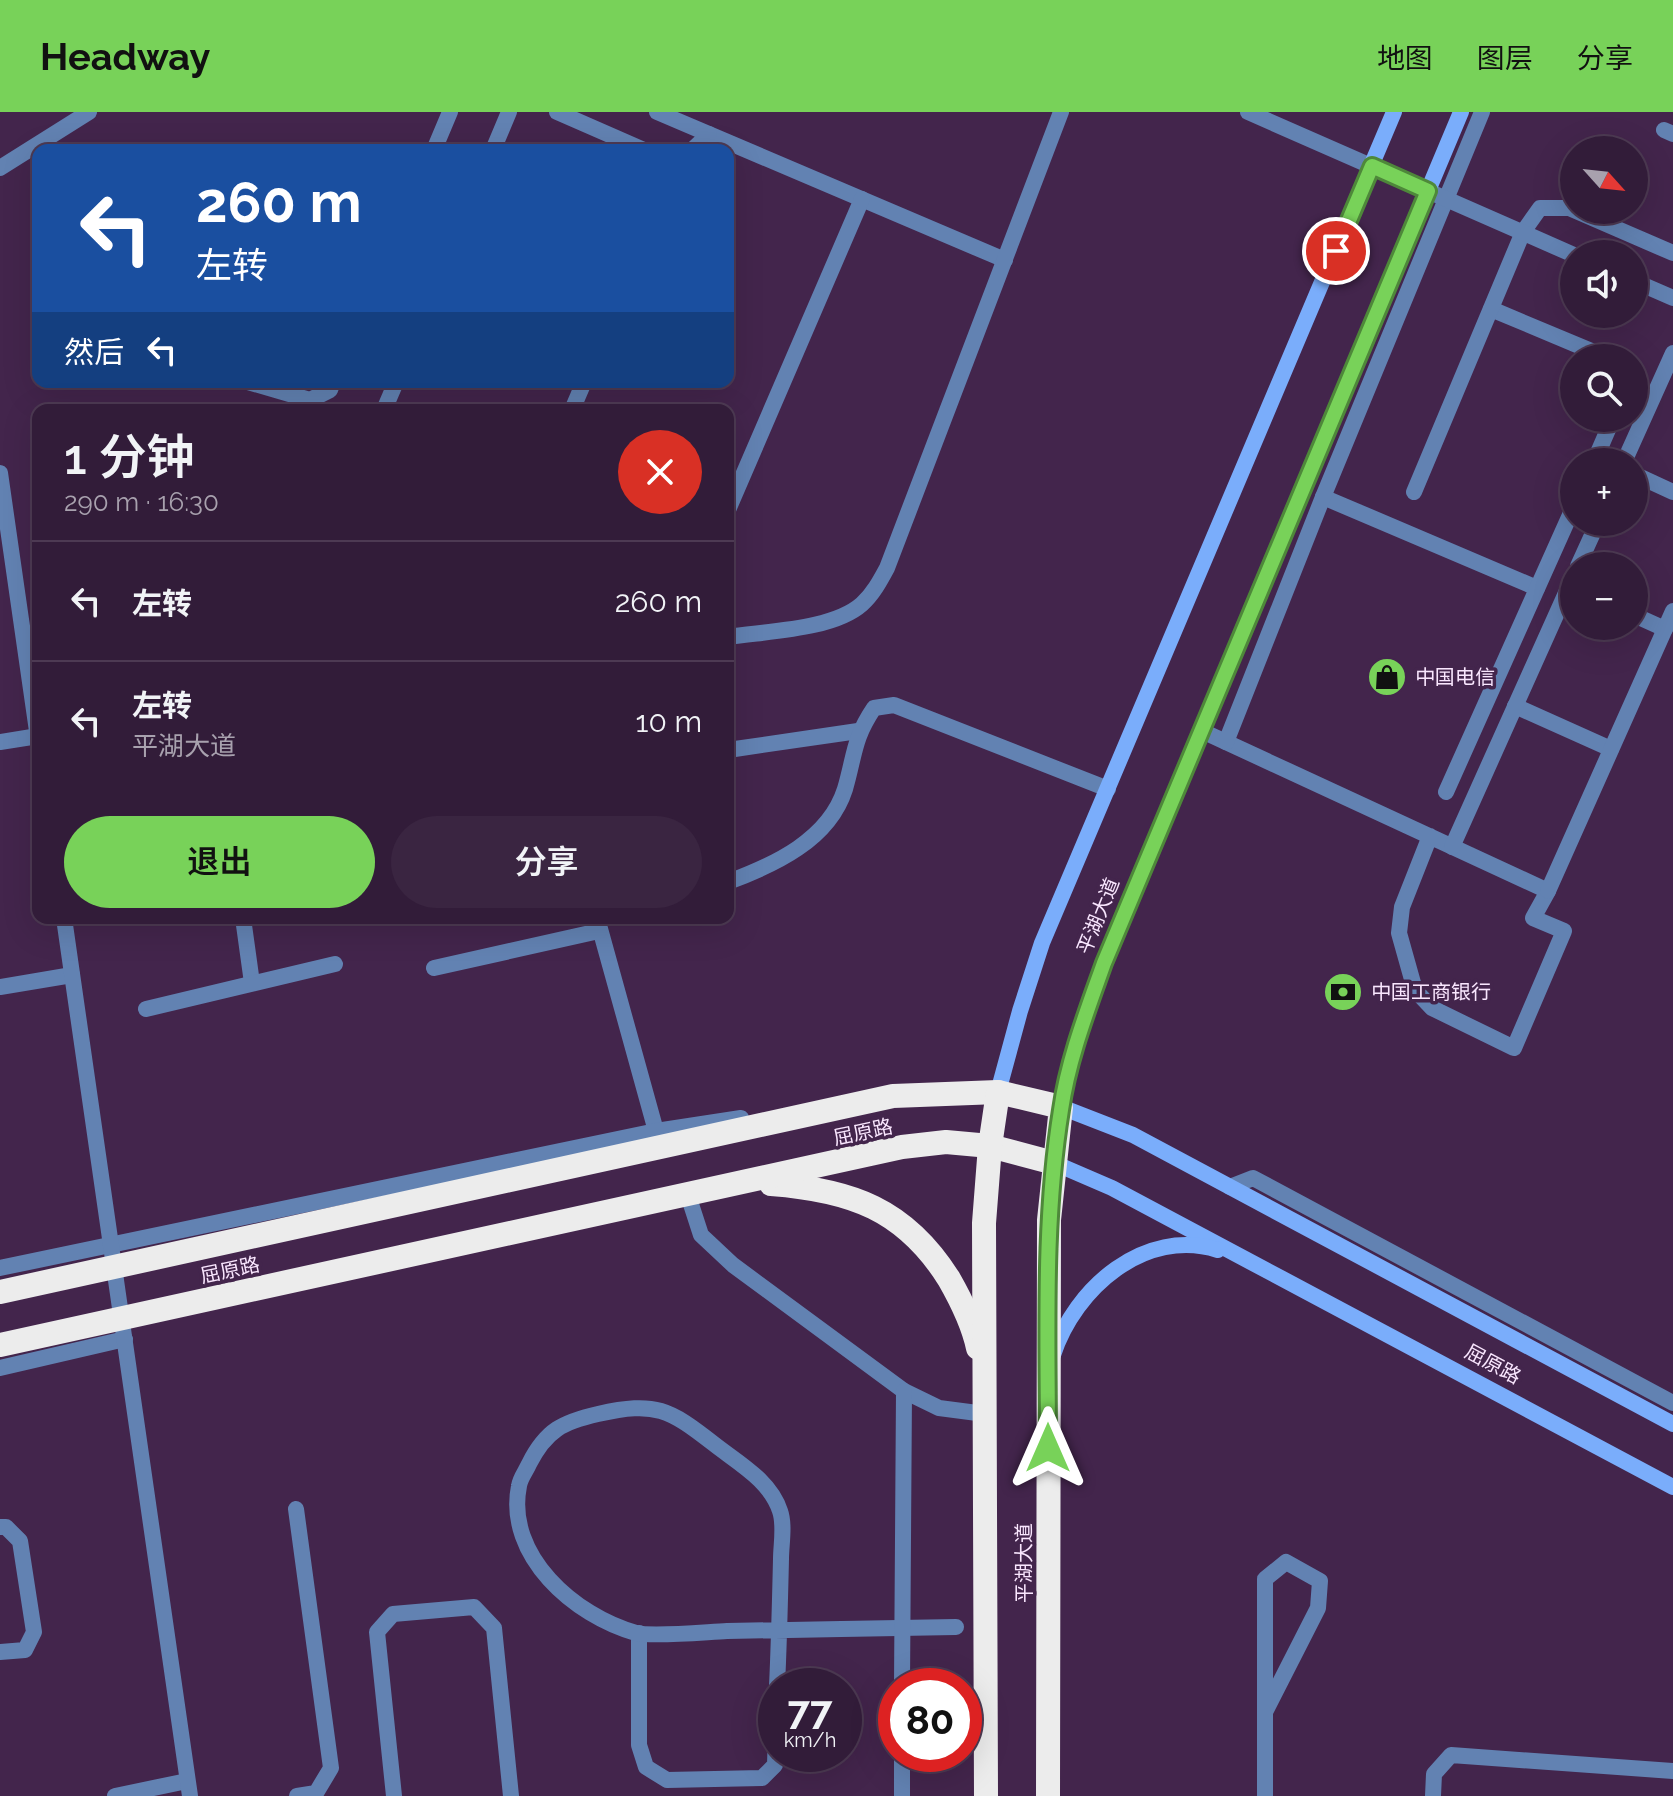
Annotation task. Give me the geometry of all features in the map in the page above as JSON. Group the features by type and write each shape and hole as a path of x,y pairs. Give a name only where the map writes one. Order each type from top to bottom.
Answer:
{"highway":[{"name":"屈原路","path":"0,1292 113,1256 893,1096 998,1092 1061,1107"},
{"name":"平湖大道","path":"986,1796 984,1223 998,1092"},
{"name":"平湖大道","path":"1048,1796 1049,1220 1061,1107"},
{"name":"屈原路","path":"0,1345 123,1328 902,1147 946,1142 990,1146 1054,1163"},
{"path":"721,1187 769,1183 816,1187 861,1201 902,1223 934,1257 959,1297 976,1338 985,1382"}],"main road":[{"name":"平湖大道","path":"998,1092 1042,943 1394,112"},
{"name":"平湖大道","path":"1061,1107 1082,1024 1104,963 1461,112"},
{"name":"屈原路","path":"1061,1107 1133,1135 1673,1424"},
{"name":"屈原路","path":"1054,1163 1112,1188 1673,1487"},
{"path":"1048,1384 1054,1352 1069,1320 1088,1293 1113,1270 1144,1252 1177,1245 1211,1248 1245,1259"}],"street":[{"path":"38,144 89,112"},
{"path":"437,144 450,112"},
{"path":"496,144 509,112"},
{"path":"557,112 630,144"},
{"path":"657,112 733,144"},
{"path":"734,636 840,617 860,606 876,588 887,568 1061,112"},
{"path":"1248,112 1560,249"},
{"path":"1226,742 1482,112"},
{"path":"698,144 709,134"},
{"path":"734,145 1005,260"},
{"path":"0,168 32,148"},
{"path":"734,496 862,199"},
{"path":"1414,492 1523,232 1540,208 1569,208 1673,253"},
{"path":"1648,287 1673,298"},
{"path":"1491,309 1575,344"},
{"path":"1630,448 1673,354"},
{"path":"269,388 310,400 331,388"},
{"path":"0,473 32,695"},
{"path":"1648,480 1673,492"},
{"path":"1323,497 1537,588"},
{"path":"1446,792 1560,536"},
{"path":"1452,847 1560,609"},
{"path":"1430,836 1402,907 1399,933 1415,990 1432,1008 1514,1048 1564,931 1533,918 1548,891 1673,611"},
{"path":"1648,621 1665,629"},
{"path":"734,880 765,869 813,837 832,817 844,792 858,731 874,708 894,705 1108,789"},
{"path":"1515,706 1611,749"},
{"path":"734,749 858,731"},
{"path":"1202,731 1548,891"},
{"path":"0,742 32,738"},
{"path":"65,924 188,1788 115,1796"},
{"path":"244,924 252,983"},
{"path":"434,968 598,925 656,1131"},
{"path":"146,1009 335,964"},
{"path":"0,987 72,975"},
{"path":"0,1268 113,1256 656,1131 893,1096"},
{"path":"1230,1187 1253,1178 1673,1403"},
{"path":"688,1195 701,1235 733,1265 904,1391 939,1408 985,1414"},
{"path":"0,1368 123,1328"},
{"path":"902,1668 904,1391"},
{"path":"778,1668 779,1630 782,1514 769,1488 682,1419 655,1408 631,1407 567,1421 538,1446 519,1485 519,1519 532,1557 550,1581 573,1603 607,1621 639,1633 779,1630 956,1627"},
{"path":"296,1509 331,1768 316,1793 297,1796"},
{"path":"0,1527 6,1527 20,1541 34,1632 25,1650 0,1652"},
{"path":"1265,1712 1318,1608 1320,1581 1286,1562 1265,1579 1265,1712 1265,1796"},
{"path":"394,1796 377,1632 393,1614 474,1607 494,1628 511,1796"},
{"path":"639,1633 639,1745 646,1767 667,1780 762,1778 768,1772"},
{"path":"1433,1796 1434,1774 1451,1755 1673,1771"},
{"path":"902,1772 902,1796"}],"place":[{"name":"中国电信","path":"1387,677"},
{"name":"中国工商银行","path":"1343,992"}],"route":[{"path":"1048,1448 1049,1220 1061,1107 1082,1024 1104,963 1428,191 1372,166 1336,251"}]}
